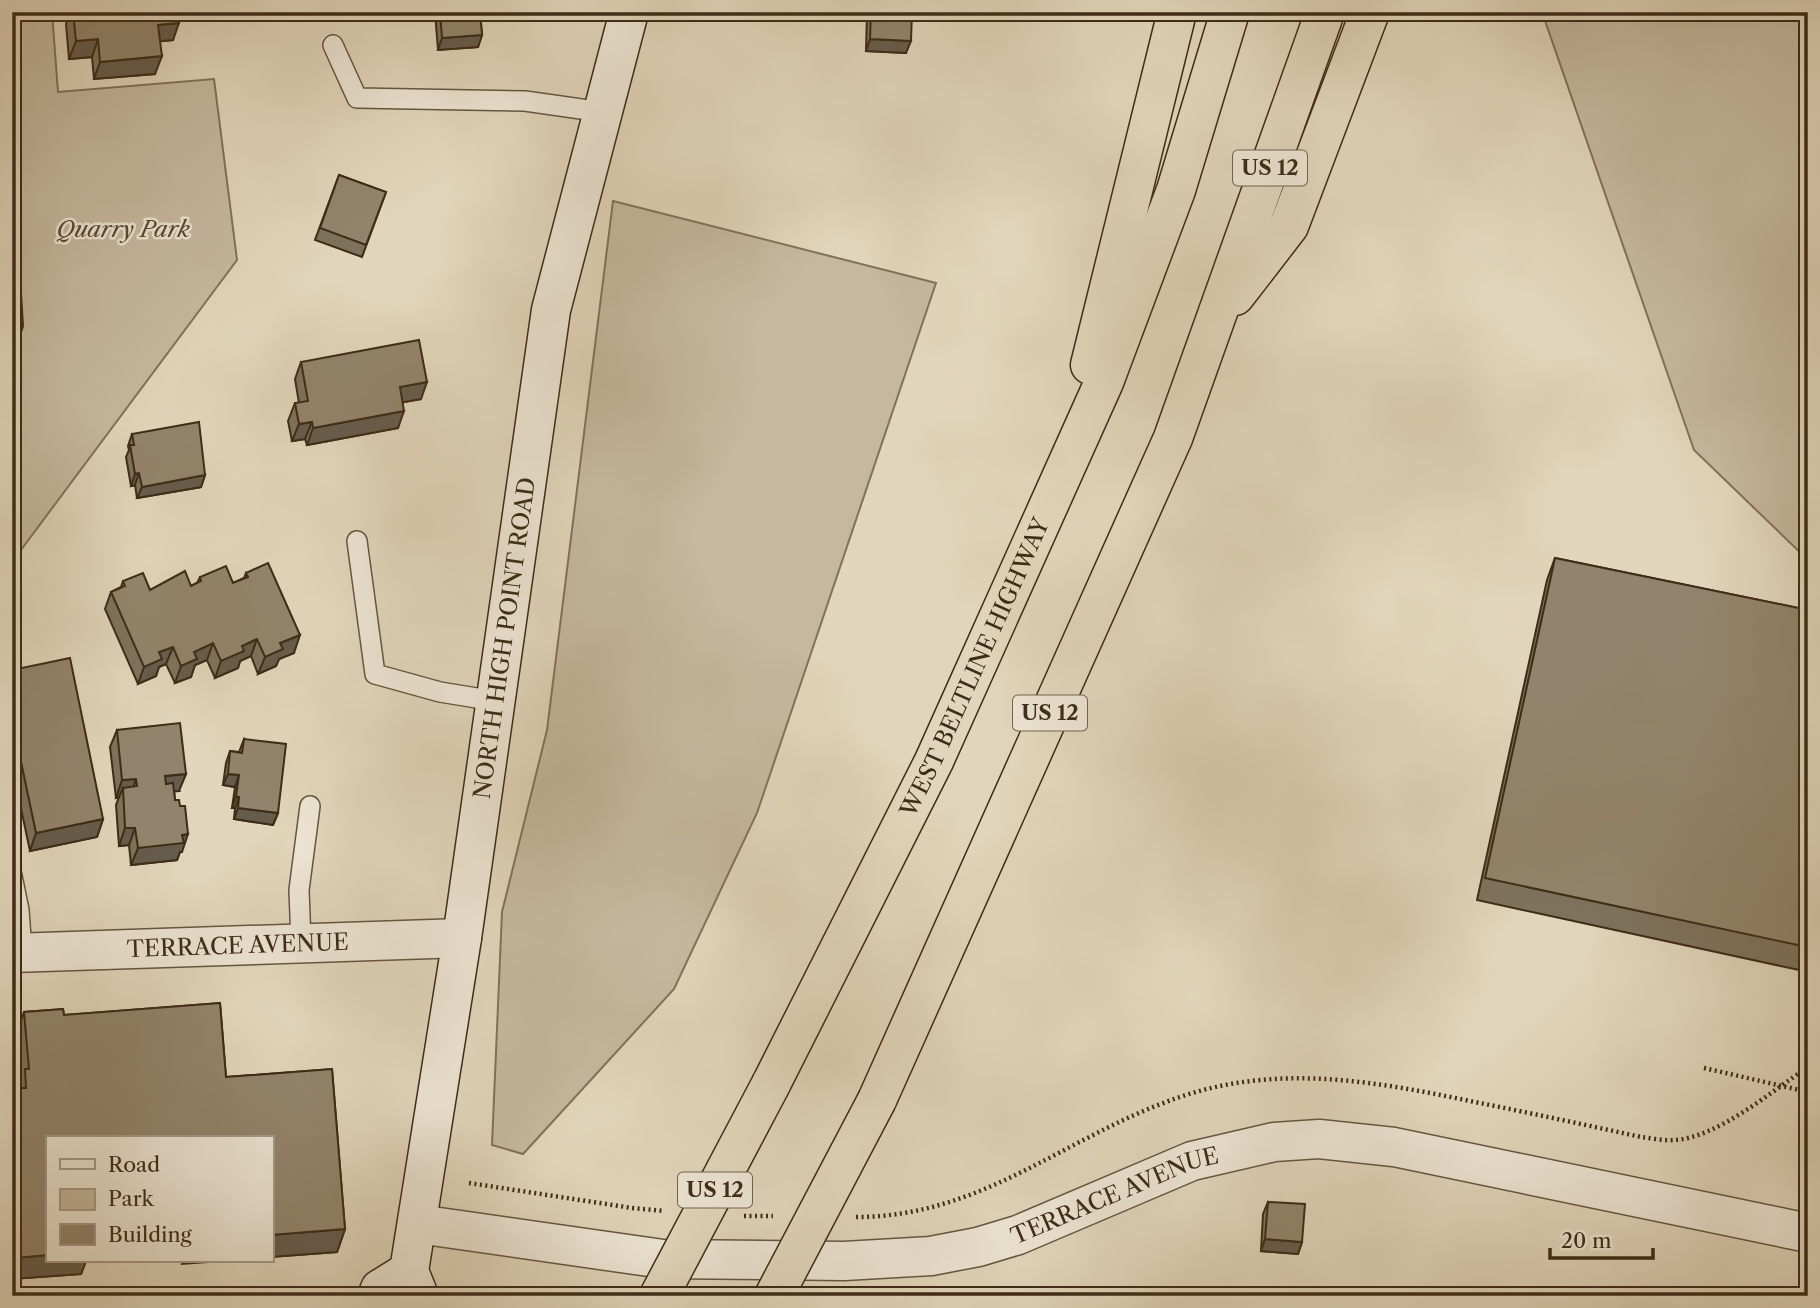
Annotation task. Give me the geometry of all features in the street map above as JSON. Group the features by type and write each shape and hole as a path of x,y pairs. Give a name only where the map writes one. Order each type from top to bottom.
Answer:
{"highway":[{"path":"1065,465 1177,12"},
{"name":"WEST BELTLINE HIGHWAY","path":"659,1296 771,1084 934,761 1104,382 1151,262 1230,12"},
{"name":"US 12","path":"774,1296 877,1100 1173,438 1325,12"},
{"path":"1214,323 1289,226 1370,12"}],"street":[{"name":"NORTH HIGH POINT ROAD","path":"377,1296 380,1289 414,1283 418,1224 462,938 551,310 629,12"},
{"name":"TERRACE AVENUE","path":"17,952 462,938"},
{"name":"TERRACE AVENUE","path":"418,1224 663,1259 818,1262 931,1256 978,1247 1018,1234 1192,1161 1274,1142 1319,1139 1394,1147 1808,1233"}],"lane":[{"path":"333,45 357,98 525,101 603,112"},
{"path":"357,541 375,674 440,692 495,701"},
{"path":"301,942 299,890 310,806"},
{"path":"12,876 19,910 17,952"}],"path":[{"path":"1704,1068 1808,1092"}],"green space":[{"name":"Quarry Park","path":"12,12 52,12 58,92 214,79 237,260 12,562"},
{"path":"1542,12 1808,12 1808,560 1694,450"},
{"path":"613,201 936,283 757,813 674,989 523,1154 492,1145 502,912 547,730"}],"building":[{"path":"73,12 179,12 179,23 158,25 162,56 100,62 98,39 76,41"},
{"path":"440,12 480,12 482,35 442,38"},
{"path":"871,12 912,12 911,41 870,39"},
{"path":"12,161 23,326 12,359"},
{"path":"339,175 386,192 366,245 320,228"},
{"path":"419,340 427,382 400,387 404,411 313,428 312,422 299,424 295,403 308,401 301,362"},
{"path":"199,422 205,475 142,487 139,473 135,474 130,445 134,445 132,434"},
{"path":"1555,558 1808,610 1808,949 1485,878"},
{"path":"268,563 300,635 280,643 283,649 265,657 257,639 242,646 244,651 221,661 213,643 194,652 197,659 181,666 173,647 159,652 162,659 144,667 111,592 125,586 123,581 143,573 150,590 185,571 191,586 201,581 200,577 226,566 233,583 248,577 246,573"},
{"path":"70,658 103,819 36,833 12,719 12,670"},
{"path":"180,723 186,774 165,776 166,784 173,783 175,800 179,800 180,806 185,806 188,834 182,835 184,843 138,848 135,828 125,828 123,788 137,786 136,779 122,780 117,730"},
{"path":"244,739 286,744 278,813 238,808 239,797 236,796 239,775 228,774 230,751 242,753"},
{"path":"220,1003 226,1077 332,1069 345,1229 273,1235 273,1136 46,1136 46,1255 16,1258 12,1208 12,1088 26,1088 25,1069 29,1069 24,1012 63,1009 64,1015"},
{"path":"1268,1202 1305,1204 1302,1242 1265,1239"}]}
